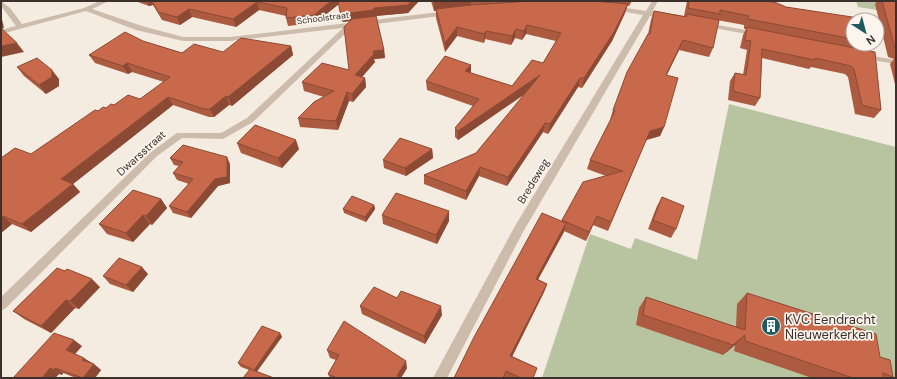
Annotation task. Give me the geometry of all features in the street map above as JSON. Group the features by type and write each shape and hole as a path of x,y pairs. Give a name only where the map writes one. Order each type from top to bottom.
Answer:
{"street":[{"path":"1,32 86,9 106,1"},
{"name":"Bredeweg","path":"440,378 519,229 655,1"},
{"path":"1,3 8,8 21,27"},
{"path":"604,7 671,17"},
{"name":"Schoolstraat","path":"86,9 139,28 183,39 230,39 456,12"},
{"path":"694,22 769,36"},
{"name":"Dwarsstraat","path":"1,305 154,154 180,135 223,136 250,120 351,24"},
{"path":"859,55 896,62"}],"green space":[{"path":"856,1 896,1 896,13 858,7"},
{"path":"729,104 896,147 896,378 542,378 590,234 631,249 635,238 697,260"}],"building":[{"path":"152,1 331,1 314,15 286,18 287,8 257,2 233,19 189,9 177,17 158,12"},
{"path":"338,1 411,1 408,5 374,8 374,10 342,14 340,12"},
{"path":"532,1 594,1 628,4 614,32 584,78 580,78 550,124 545,123 508,177 480,167 466,191 424,175 476,153 540,75 458,131 455,128 479,99 426,81 445,56 471,65 465,71 512,86 532,60 543,63 561,33 527,25 524,31 516,29 512,36 486,31 484,34 457,27 445,43 436,9"},
{"path":"689,1 767,1 786,7 845,16 845,37 748,19 749,16 720,10 720,14 688,8"},
{"path":"882,1 896,1 896,49 895,48"},
{"path":"654,11 686,17 687,14 719,20 713,48 683,40 666,75 678,78 664,127 650,131 611,222 597,216 589,232 562,220 583,182 623,171 590,160 615,111 613,110 627,72 648,34 650,34"},
{"path":"376,16 384,50 373,51 374,54 355,75 365,78 352,94 347,92 336,121 298,118 314,102 334,91 302,82 322,63 349,70 344,27 352,19"},
{"path":"747,27 845,46 845,52 875,52 881,110 862,105 854,69 851,66 762,49 760,98 733,91 735,73 746,75 751,41 745,40"},
{"path":"1,28 17,43 1,46"},
{"path":"125,32 143,41 182,53 194,44 223,52 241,38 291,46 228,97 226,96 210,109 204,109 168,97 61,179 73,184 22,224 3,216 1,218 1,158 15,148 31,154 95,110 98,111 103,107 106,108 111,104 114,105 128,95 140,99 170,77 127,63 123,66 89,55"},
{"path":"37,58 52,70 52,77 39,85 17,67"},
{"path":"255,125 296,140 278,158 237,143"},
{"path":"400,138 432,149 405,168 383,160"},
{"path":"183,145 227,157 227,177 215,179 187,212 169,206 193,179 173,173 183,162 170,158"},
{"path":"133,190 161,199 146,216 143,215 126,233 99,224"},
{"path":"396,193 449,211 436,235 382,215"},
{"path":"352,196 374,205 365,217 343,209"},
{"path":"662,197 684,206 676,229 653,220"},
{"path":"542,213 566,223 536,279 547,284 510,356 537,368 533,378 521,378 506,371 503,378 454,378 473,339"},
{"path":"119,258 142,267 126,285 103,276"},
{"path":"57,268 65,271 67,269 92,279 70,301 66,300 41,326 13,311"},
{"path":"374,287 397,298 401,291 441,306 424,336 360,306"},
{"path":"747,293 876,334 880,357 890,360 893,377 883,373 883,378 853,378 745,341 745,335 733,345 643,315 646,297 745,330"},
{"path":"344,321 406,361 397,376 400,377 399,378 337,378 328,374 339,355 327,350"},
{"path":"262,326 280,333 254,370 238,363"},
{"path":"54,333 74,340 66,350 84,358 82,360 94,364 83,378 55,368 54,370 50,368 42,378 13,378"},
{"path":"250,369 274,378 243,378"}],"place":[{"name":"KVC Eendracht Nieuwerkerken","path":"771,326"}]}
